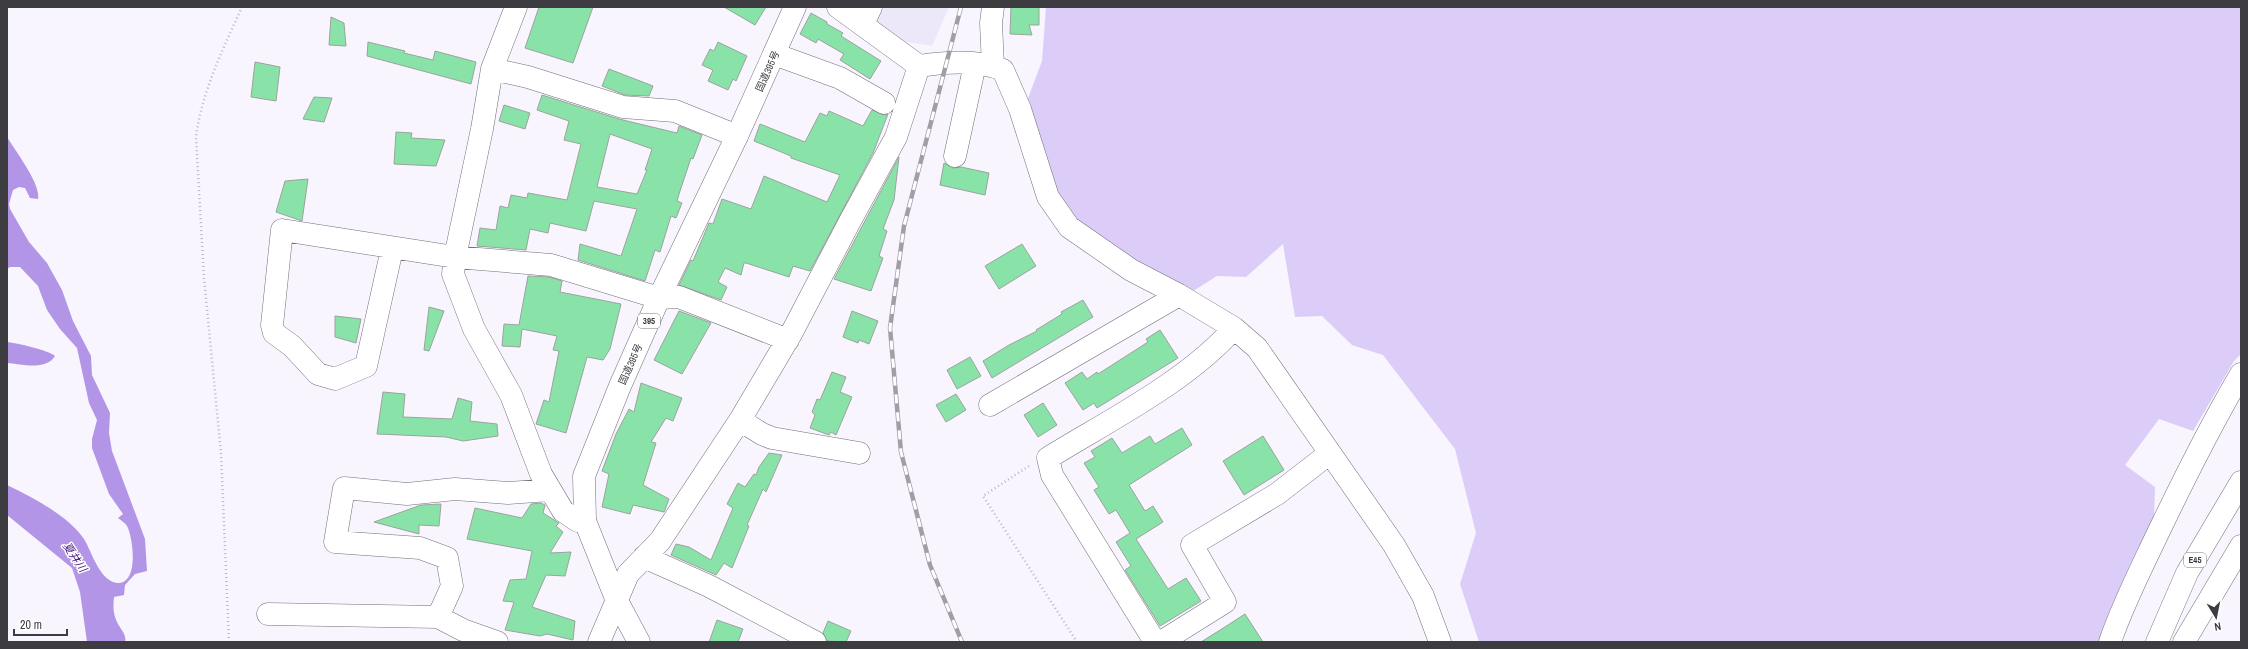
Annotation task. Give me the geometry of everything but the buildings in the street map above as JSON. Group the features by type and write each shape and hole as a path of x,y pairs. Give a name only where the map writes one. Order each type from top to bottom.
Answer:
{"main road":[{"path":"516,7 492,69 482,129 454,257 453,274 474,329 511,395 541,474 563,511 578,521 585,521"},
{"name":"国道395号","path":"639,642 617,602 585,521 584,476 620,386 659,298 738,136 796,7"},
{"path":"838,7 867,16 918,66"},
{"path":"955,156 984,65 993,7"},
{"path":"774,54 800,62 840,78 884,103"},
{"path":"918,66 946,62 984,65 1003,70 1020,109 1048,197 1069,227 1131,270 1179,294 1234,328 1257,348 1394,545 1423,596 1440,642"},
{"path":"598,642 617,602 628,574 660,541 740,420 788,340 848,223 896,138 918,66"},
{"path":"492,69 528,77 623,107 675,111 738,136"},
{"path":"392,249 366,366 335,379 318,374 292,346 274,333 272,325 282,230 454,257 551,265 659,298 679,297 788,340"},
{"path":"990,405 1179,294"},
{"path":"1155,642 1052,475 1048,458 1176,379 1219,346 1234,328"},
{"path":"2110,642 2122,608 2178,489 2210,425 2241,374"},
{"path":"740,420 772,438 859,453"},
{"path":"1161,642 1225,602 1192,545 1277,494 1330,453"},
{"name":"E45","path":"2157,642 2187,574 2241,482"},
{"path":"438,617 452,586 447,558 420,548 335,542 344,488 406,494 455,489 508,493 550,490"},
{"path":"2184,642 2241,546"},
{"path":"644,557 709,586 815,642"},
{"path":"268,614 438,617 463,630 497,642"}],"path":[{"path":"230,642 221,453 204,278 196,137 198,121 216,63 242,7"},
{"path":"1048,458 1035,462 983,496 1077,642"}],"shaded area":[{"path":"850,7 949,7 932,46 895,40"},
{"path":"1046,7 2241,7 2241,354 2234,361 2193,431 2159,419 2125,465 2155,487 2154,516 2098,642 1479,642 1460,584 1476,533 1455,449 1383,355 1352,345 1322,316 1295,317 1283,244 1246,277 1217,276 1190,293 1045,212 1027,101 1042,61"}],"water":[{"name":"夏井川","path":"7,137 32,177 38,193 38,199 30,198 25,188 19,187 13,190 9,204 10,209 29,242 47,263 62,290 73,321 91,356 92,375 110,413 109,433 112,451 145,539 147,571 135,574 125,585 124,595 114,597 113,607 115,616 118,625 124,634 125,642 87,642 80,592 72,568 7,515 7,485 39,501 69,522 84,539 102,573 112,582 119,583 125,581 130,575 133,558 131,539 127,526 118,518 123,514 109,494 92,448 92,439 97,420 89,403 77,348 60,329 47,310 38,286 20,267 10,267 7,269"},
{"path":"7,342 39,349 55,356 46,364 40,365 33,366 7,363"}],"railway":[{"path":"961,7 904,226 890,328 901,452 930,565 962,642"}]}
